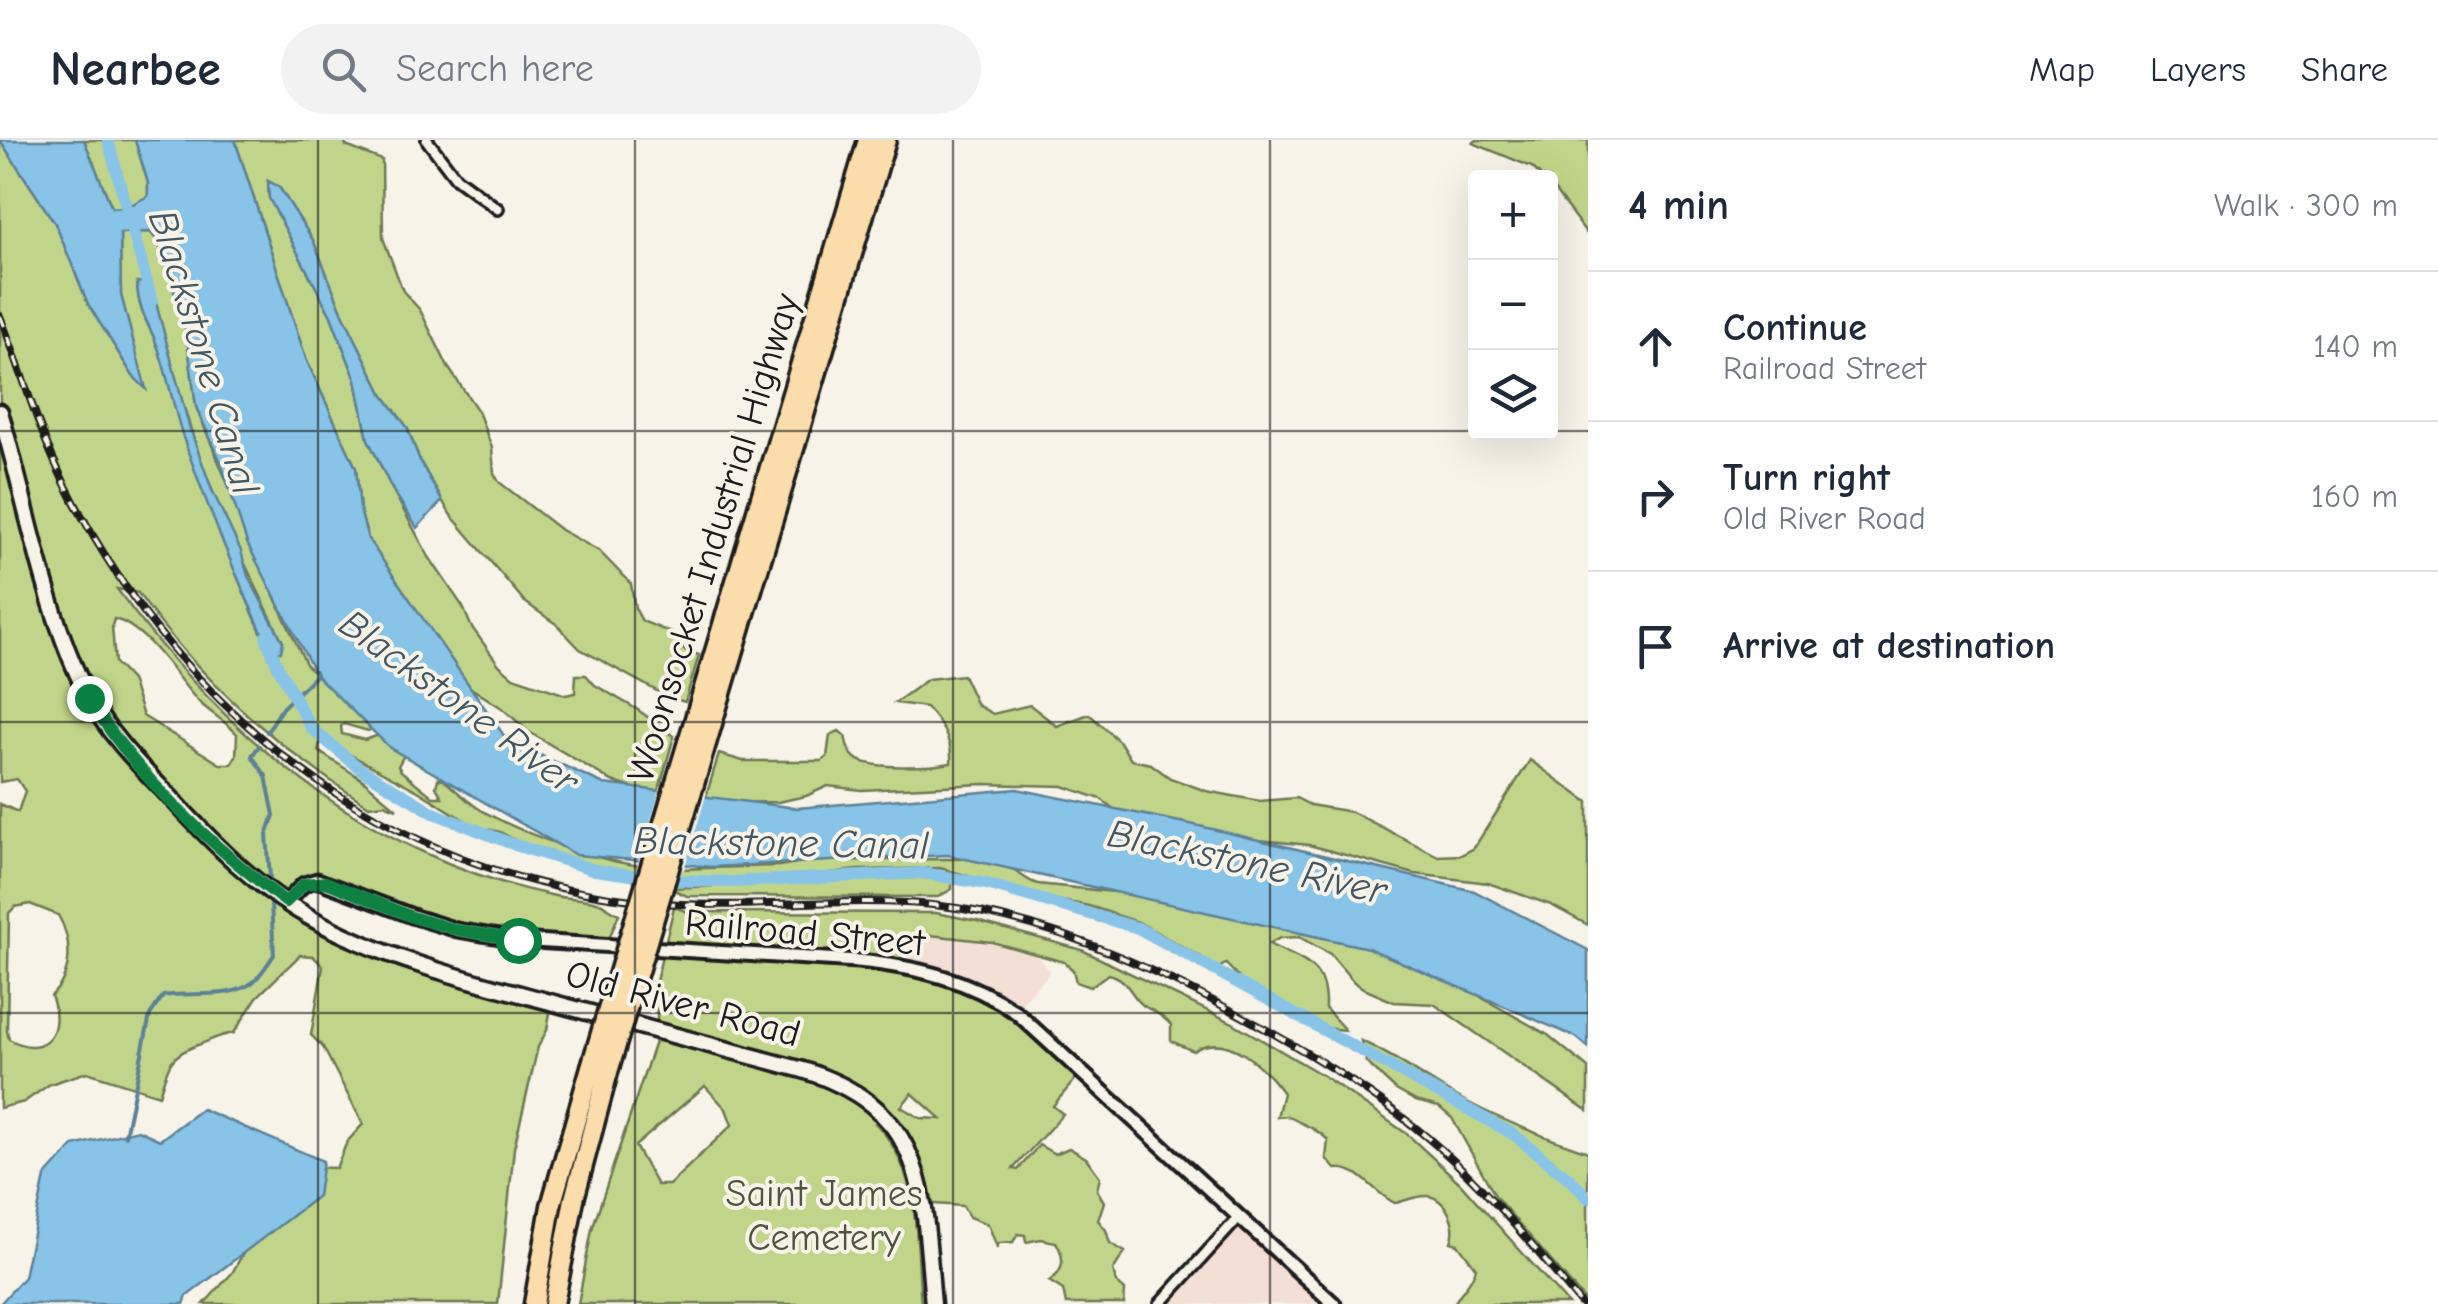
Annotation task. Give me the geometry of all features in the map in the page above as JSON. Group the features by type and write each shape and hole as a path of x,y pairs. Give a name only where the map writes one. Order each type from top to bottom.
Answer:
{"highway":[{"name":"Woonsocket Industrial Highway","path":"768,507 868,140"},
{"name":"Woonsocket Industrial Highway","path":"534,1304 554,1194 600,1069 768,507 886,140"},
{"name":"Woonsocket Industrial Highway","path":"554,1304 600,1069"}],"main road":[{"name":"Old River Road","path":"0,412 57,616 89,698 121,744 244,872 330,928 385,952 512,992 803,1070 828,1078 864,1098 894,1128 916,1167 924,1204 933,1304"}],"street":[{"path":"427,140 456,178 498,209"},
{"name":"Railroad Street","path":"286,902 304,884 316,880 415,918 485,935 609,947 872,962 926,971 981,990 1017,1013 1334,1304"},
{"path":"1160,1304 1238,1217"}],"shaded area":[{"path":"930,935 992,942 1034,953 1048,975 1014,1017 898,966 906,947"},
{"path":"1237,1222 1328,1304 1163,1304"}],"green space":[{"path":"0,140 56,225 88,304 133,376 145,387 121,295 120,233 150,232 158,241 186,329 196,407 275,598 307,666 379,725 368,731 344,724 342,734 365,740 382,734 404,755 398,766 401,771 433,797 442,797 436,787 438,779 444,780 481,810 517,828 586,854 648,866 646,874 597,868 524,845 500,832 474,826 418,791 332,745 320,743 318,751 363,780 397,809 384,804 369,806 304,761 243,711 187,654 138,593 117,589 148,630 217,706 294,774 335,803 379,830 456,866 538,892 595,901 619,914 606,946 501,943 327,886 295,891 291,910 551,1007 514,1148 498,1304 204,1304 232,1273 254,1234 303,1167 336,1168 347,1142 363,1124 323,1047 311,1035 323,966 313,956 300,955 257,997 234,1033 179,1054 170,1064 159,1095 87,1072 50,1084 24,1102 0,1108 0,804 18,812 25,791 17,779 0,782","holes":["137,283 153,292 202,463 283,642 270,652 210,505 161,355 143,313","114,619 138,632 200,703 237,734 236,756 231,764 220,764 143,716 131,680 115,663","30,904 58,915 68,947 67,968 51,996 54,1030 42,1044 33,1046 9,1039 7,1031 9,913 15,907"]},
{"path":"84,140 135,140 148,183 148,197 127,207 112,208"},
{"path":"235,140 344,140 346,146 382,160 383,238 403,291 420,310 448,367 478,411 499,482 561,530 599,551 631,584 635,608 642,621 674,634 684,650 699,655 685,702 668,697 580,649 556,624 525,602 450,514 420,461 407,427 382,393 343,314 313,240 279,187 268,181 269,198 331,316 356,380 368,439 429,557 499,665 513,677 566,695 575,693 576,675 586,675 595,685 674,736 657,797 612,781 529,732 502,708 463,683 368,539 360,510 356,468 306,359"},
{"path":"1588,140 1588,235 1558,195 1558,170 1535,170 1473,143"},
{"path":"963,675 977,705 993,714 1030,705 1057,726 1089,714 1120,742 1131,760 1151,764 1170,778 1206,791 1260,801 1296,798 1310,805 1352,812 1438,856 1461,855 1474,848 1530,760 1588,802 1588,925 1551,905 1488,883 1415,874 1309,845 1239,838 1124,817 1101,799 1063,786 984,784 861,790 828,786 778,802 704,803 719,754 743,761 822,761 827,757 830,735 839,731 853,756 863,762 901,766 951,763 945,733 926,707 895,703 928,679"},
{"path":"980,859 1009,867 1038,884 1274,909 1448,972 1484,999 1548,1035 1588,1068 1588,1111 1434,1004 1394,1002 1366,990 1330,954 1299,937 1280,938 1269,944 1311,966 1322,982 1325,1008 1345,1030 1315,1027 1246,985 1226,964 1212,971 1201,957 1138,922 940,868 857,870 791,877 670,878 675,869 779,866 810,861"},
{"path":"933,877 952,882 952,889 938,897 687,896 670,888"},
{"name":"Saint James Cemetery","path":"674,907 688,912 936,913 1082,950 1231,1022 1324,1076 1407,1134 1460,1183 1568,1304 1454,1304 1476,1268 1458,1244 1451,1242 1452,1221 1441,1202 1424,1196 1395,1203 1352,1171 1335,1169 1326,1158 1328,1140 1288,1116 1277,1117 1283,1093 1255,1062 1219,1045 1193,1051 1171,1041 1171,1025 1139,1002 1115,976 1108,974 1090,987 1076,982 1073,970 1064,962 992,942 930,935 906,947 899,966 958,987 1001,1008 1078,1076 1053,1106 1063,1114 1013,1169 1018,1170 1039,1145 1055,1154 1069,1148 1086,1158 1100,1177 1097,1190 1104,1202 1098,1220 1110,1243 1125,1252 1113,1270 1116,1282 1125,1290 1124,1304 1066,1304 1063,1290 1049,1281 1062,1264 1056,1242 1026,1242 1025,1235 1018,1234 1013,1242 999,1243 997,1247 988,1224 969,1217 963,1206 920,1203 904,1158 877,1120 875,1123 901,1162 908,1185 921,1304 578,1304 592,1229 657,1036 657,1011 652,998","holes":["705,1086 726,1109 732,1125 669,1185 657,1185 635,1146","912,1093 941,1119 920,1118 901,1107"]},
{"path":"1361,1041 1478,1108 1588,1152 1588,1304 1496,1197 1452,1118 1439,1107 1396,1090 1366,1062"}],"water":[{"name":"Blackstone River","path":"0,140 84,140 112,208 127,207 148,196 135,140 235,140 306,359 356,468 360,510 368,539 507,740 604,784 797,808 1017,789 1195,825 1474,891 1588,950 1588,1047 1576,1037 1368,948 948,855 713,867 576,855 390,748 316,675 247,543 220,460 196,407 186,329 158,241 150,232 120,233 121,295 146,389 133,376 88,304 56,225"},
{"path":"268,181 279,187 313,240 343,314 382,393 407,427 442,501 417,528 391,487 368,439 356,380 331,316 269,198"},
{"path":"137,282 145,283 153,292 189,426 248,576 283,642 281,652 271,652 213,518 183,437"},
{"path":"202,1109 323,1161 318,1196 187,1296 184,1304 0,1304 24,1277 45,1177 73,1146 138,1130 160,1140"}],"pier":[{"path":"661,786 707,792 684,870 637,866"}],"waterway":[{"name":"Blackstone Canal","path":"108,140 152,301"},
{"name":"Blackstone Canal","path":"266,637 311,728 359,768 434,813 515,845 595,870 667,880 733,882 923,873 987,884 1138,928 1513,1134 1588,1198"},
{"path":"267,732 282,708 316,675 315,671"},
{"path":"259,746 252,756 266,776 274,815 267,835 270,878"},
{"path":"125,1136 150,1015 163,996 222,993 253,982 274,955 271,904"}],"railway":[{"path":"0,316 55,464 115,571 174,650 241,720 315,780 397,829 485,866 580,892 680,904 868,902 943,906 1016,920 1118,956 1280,1037 1397,1113 1476,1183 1581,1304"}],"route":[{"path":"89,698 149,776 244,872 286,902 304,884 316,880 415,918 518,940"}]}
